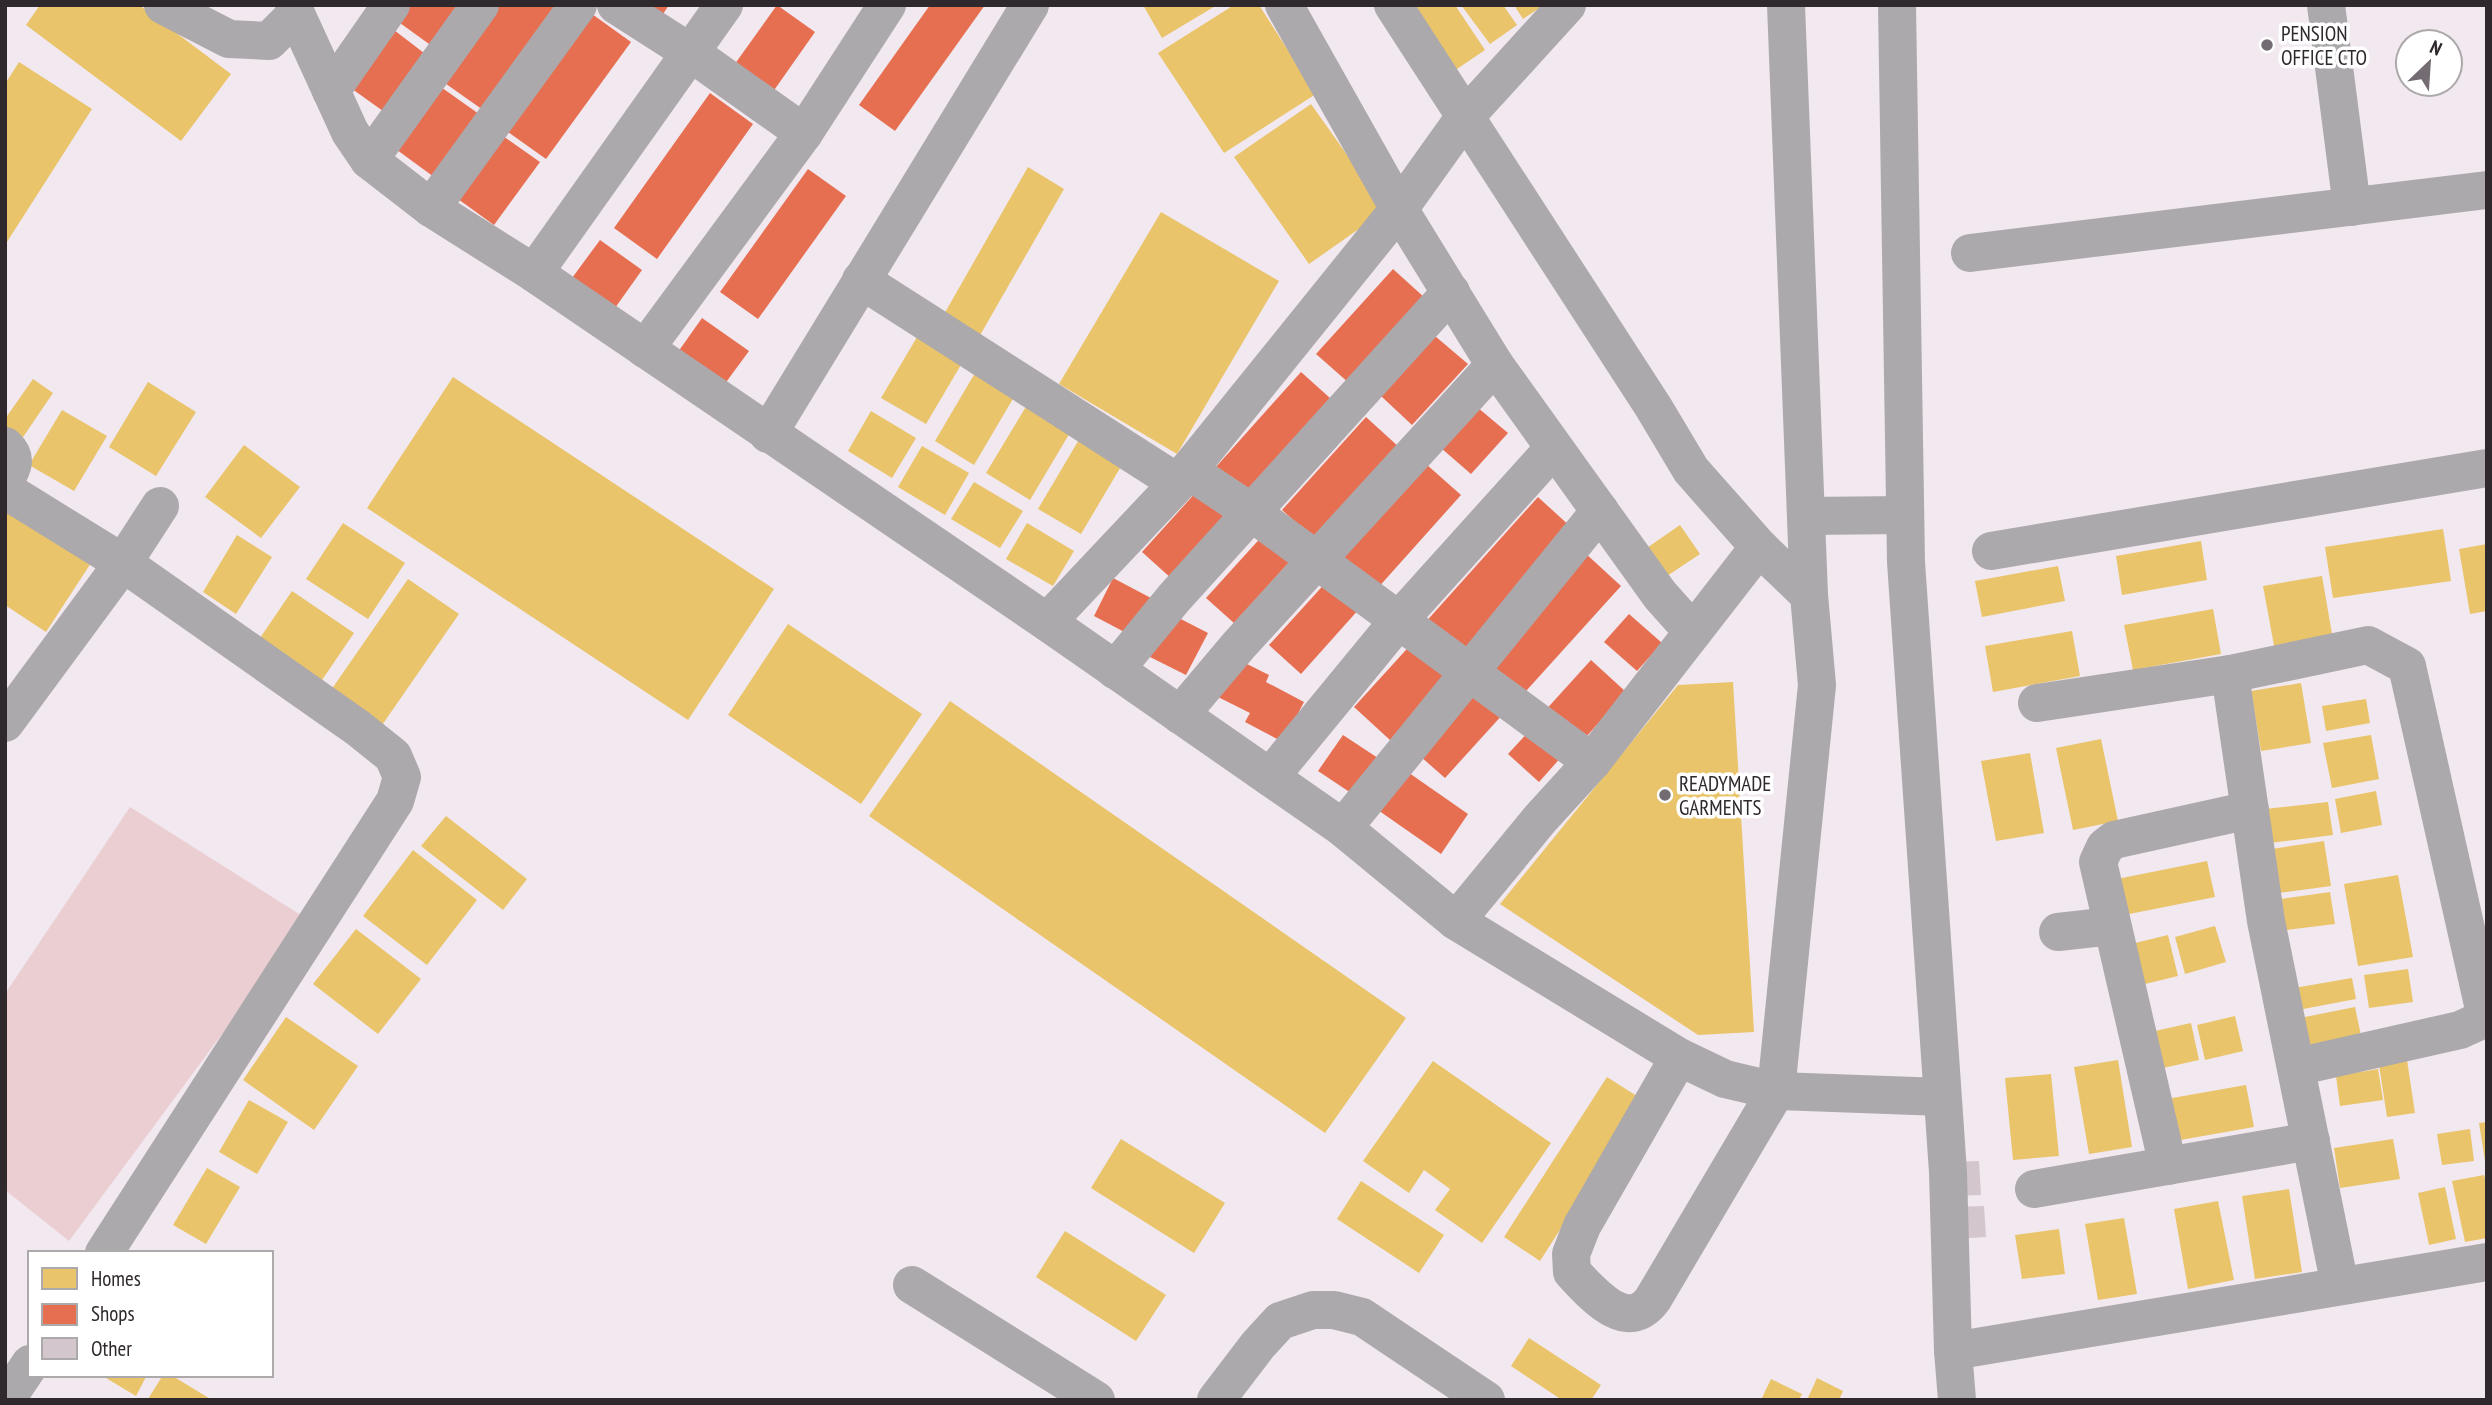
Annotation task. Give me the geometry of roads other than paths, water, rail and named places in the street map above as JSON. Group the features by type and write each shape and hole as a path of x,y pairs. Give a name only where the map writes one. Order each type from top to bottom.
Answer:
{"street":[{"path":"163,5 229,40 269,41 295,9 350,132 369,160 431,208 534,273 1343,828 1456,921 1679,1056 1725,1080 1776,1091 1942,1097"},
{"path":"331,91 391,5"},
{"path":"369,160 480,5"},
{"path":"431,208 578,5"},
{"path":"616,5 691,53 804,133"},
{"path":"534,273 724,5"},
{"path":"645,349 804,133 887,5"},
{"path":"768,434 1030,5"},
{"path":"1284,5 1399,209 1495,365 1660,595 1693,632"},
{"path":"1393,5 1654,408 1691,470 1759,547 1809,595"},
{"path":"1046,622 1183,476 1399,209 1464,118 1567,5"},
{"path":"1679,1056 1582,1226 1571,1254 1572,1272 1614,1310 1623,1313 1645,1310 1776,1091 1817,685 1809,595 1787,5"},
{"path":"1897,5 1906,562 1948,1172 1957,1400"},
{"path":"2326,5 2352,206"},
{"path":"1970,253 2487,190"},
{"path":"861,280 1183,476 1251,512 1592,762"},
{"path":"1115,670 1174,597 1451,292"},
{"path":"1180,715 1239,645 1495,365"},
{"path":"5,446 13,453 14,463 5,481"},
{"path":"1270,777 1399,620 1555,448"},
{"path":"1991,551 2487,468"},
{"path":"5,490 123,563 358,728 393,756 402,777 396,801 105,1251"},
{"path":"5,723 123,563 160,506"},
{"path":"1343,828 1600,511"},
{"path":"1806,516 1905,515"},
{"path":"1456,921 1592,762 1759,547"},
{"path":"2037,703 2230,674 2368,645 2407,666 2474,905 2486,1018 2460,1030 2296,1067"},
{"path":"2230,674 2266,921 2340,1286"},
{"path":"2168,1166 2098,862 2105,847 2114,840 2250,810"},
{"path":"2057,932 2112,926"},
{"path":"2034,1189 2311,1141"},
{"path":"1953,1351 2487,1262"},
{"path":"912,1285 1096,1400"},
{"path":"1216,1400 1280,1321 1313,1310 1334,1310 1362,1317 1486,1400"},
{"path":"6,1400 28,1367"}],"place":[{"name":"PENSION OFFICE CTO","path":"2267,45"},
{"name":"READYMADE GARMENTS","path":"1665,795"}]}
